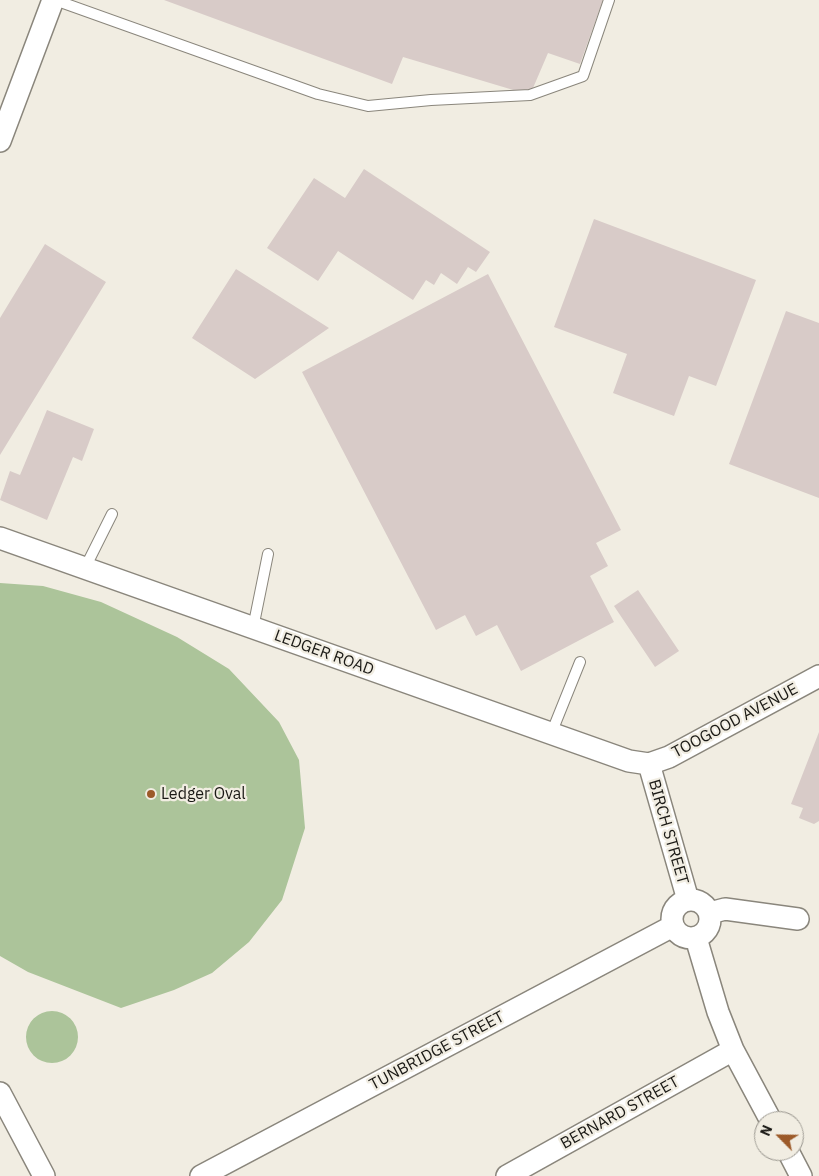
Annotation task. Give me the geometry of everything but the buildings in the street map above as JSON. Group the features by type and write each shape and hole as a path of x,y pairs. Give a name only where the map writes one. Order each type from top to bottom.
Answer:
{"street":[{"path":"0,141 54,0"},
{"name":"LEDGER ROAD","path":"0,538 625,761 649,764"},
{"name":"TOOGOOD AVENUE","path":"649,764 669,757 819,676"},
{"name":"BIRCH STREET","path":"649,764 688,900"},
{"path":"688,900 699,901 710,912 709,928 705,933 696,938 682,936 673,926 672,915 676,907 688,900"},
{"path":"710,912 725,909 798,918"},
{"name":"TUNBRIDGE STREET","path":"201,1176 673,926"},
{"path":"696,938 718,1012 733,1050 766,1111"},
{"name":"BERNARD STREET","path":"507,1176 733,1050"},
{"path":"0,1093 44,1176"},
{"path":"793,1161 801,1176"}],"lane":[{"path":"54,0 318,94 368,106 431,100 530,95 583,76 609,0"},
{"path":"85,568 112,514"},
{"path":"252,628 268,554"},
{"path":"551,734 580,662"}],"green space":[{"name":"Ledger Oval","path":"0,583 43,586 101,602 177,637 229,669 279,722 299,760 305,828 282,900 249,942 212,973 174,990 121,1008 28,972 0,956"},
{"path":"47,1011 57,1011 66,1015 74,1023 78,1037 74,1051 66,1059 57,1063 47,1063 38,1059 30,1051 26,1042 26,1032 30,1023 38,1015"}],"place":[{"name":"Ledger Oval","path":"151,794"}]}
